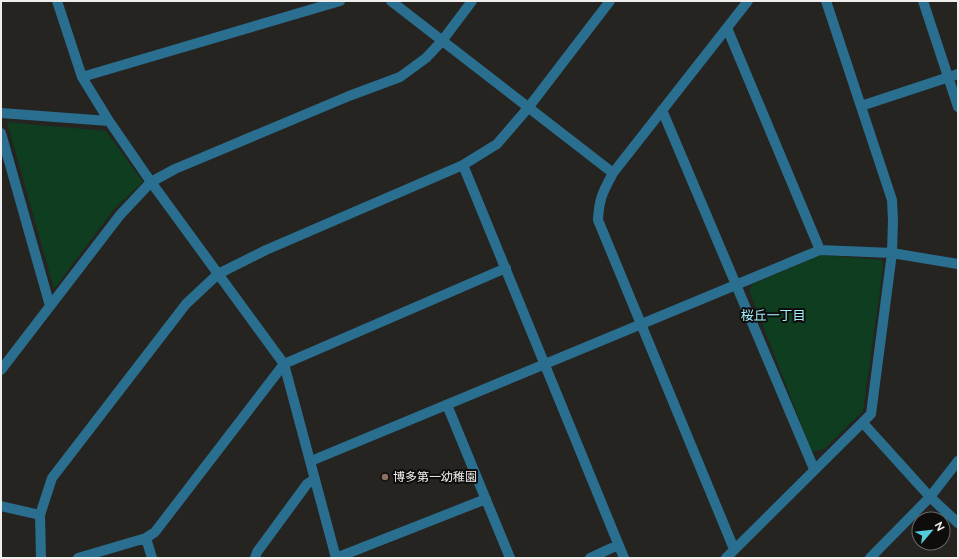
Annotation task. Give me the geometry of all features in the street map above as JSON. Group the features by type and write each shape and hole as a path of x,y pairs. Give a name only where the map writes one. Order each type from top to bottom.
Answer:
{"street":[{"path":"57,1 82,76 108,121 284,364 336,558 486,499"},
{"path":"82,76 340,1"},
{"path":"391,1 613,173"},
{"path":"1,370 120,215 151,182 174,169 349,96 400,77 426,58 442,41 472,1"},
{"path":"41,558 40,515 52,478 186,304 218,274 266,250 463,165 497,144 528,108 610,1"},
{"path":"734,549 598,220 599,204 602,192 613,173 748,1"},
{"path":"726,558 871,414 892,253 892,200 826,1"},
{"path":"923,1 953,76 958,107"},
{"path":"727,28 820,250"},
{"path":"861,106 953,76"},
{"path":"662,110 814,469"},
{"path":"1,113 108,121"},
{"path":"1,134 50,306"},
{"path":"463,165 624,558"},
{"path":"310,461 820,250 892,253 958,264"},
{"path":"78,558 146,538 155,532 284,364 506,268"},
{"path":"447,405 510,558"},
{"path":"863,423 930,497 958,523"},
{"path":"870,558 930,497 958,461"},
{"path":"255,558 257,552 307,484 315,479"},
{"path":"1,506 40,515"},
{"path":"146,538 152,558"},
{"path":"590,558 618,545"}],"green space":[{"path":"7,122 106,131 143,182 114,209 54,289"},
{"path":"821,255 882,260 883,268 863,411 824,449 812,452 749,290 753,284"}],"place":[{"name":"博多第一幼稚園","path":"385,477"}],"district":[{"name":"桜丘一丁目","path":"773,315"}]}
